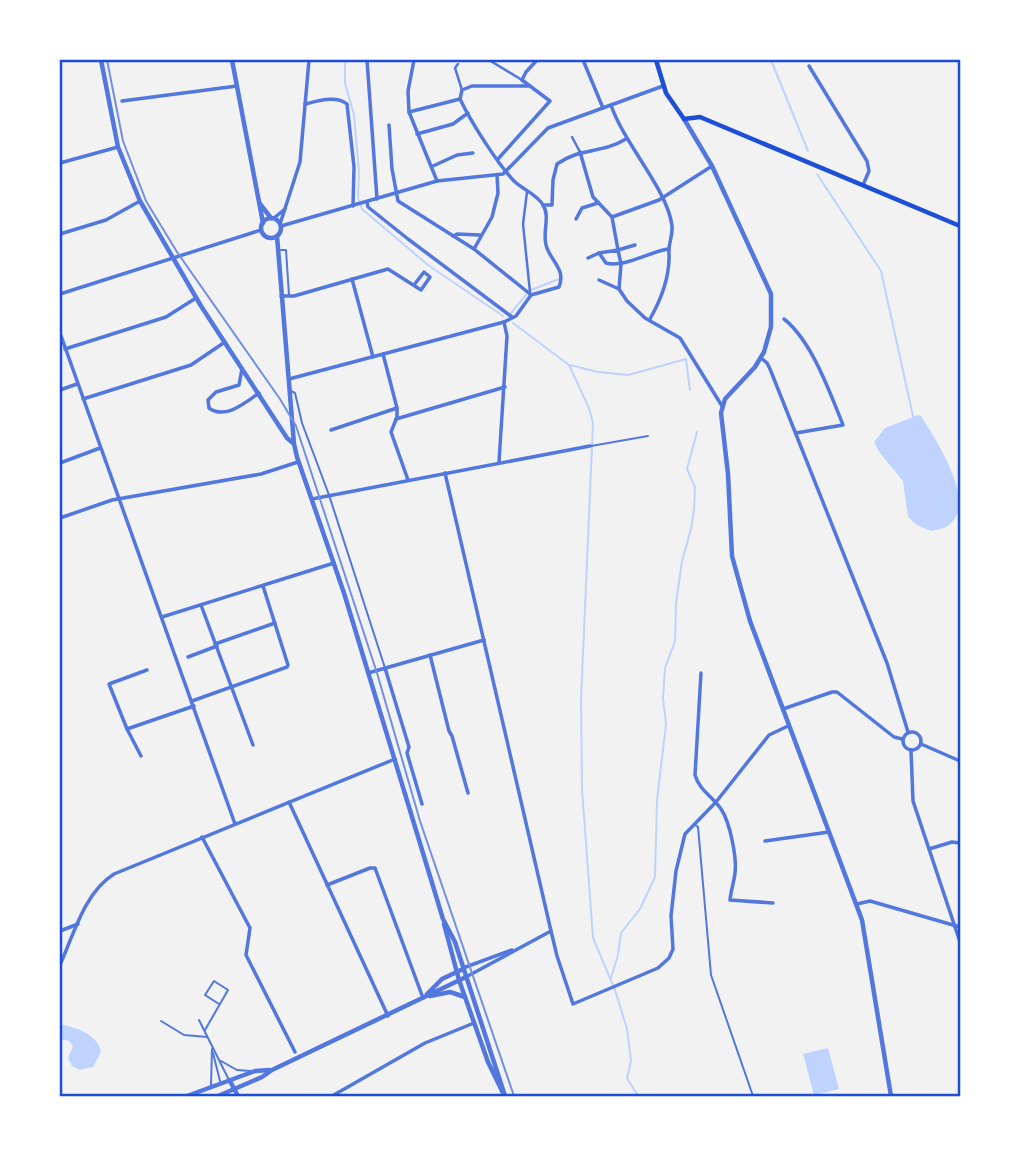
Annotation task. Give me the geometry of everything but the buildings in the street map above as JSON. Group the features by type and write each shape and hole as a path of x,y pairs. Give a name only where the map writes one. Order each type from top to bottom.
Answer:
{"main road":[{"path":"656,60 663,86 684,119 700,117 961,226"}],"street":[{"path":"100,60 118,147 140,201 196,298 287,439 294,444"},
{"path":"232,60 259,204 261,230 265,235 274,237"},
{"path":"309,60 300,162 281,225 274,237 294,444 395,759 456,972 488,1062 505,1097"},
{"path":"367,60 377,199"},
{"path":"414,60 408,90 409,112 438,181"},
{"path":"489,60 550,101 498,159"},
{"path":"522,86 526,72 537,60"},
{"path":"583,60 603,108"},
{"path":"458,64 456,68 461,90 460,99 468,113 507,172 543,205 552,205 553,180 558,164 572,154 609,148 626,139"},
{"path":"808,66 867,162 869,171 863,185"},
{"path":"122,101 237,86"},
{"path":"461,90 472,86 530,86"},
{"path":"281,225 438,181 507,172 548,128 663,86"},
{"path":"305,104 326,99 342,100 347,104 360,204"},
{"path":"409,112 460,99"},
{"path":"611,105 626,139 668,208 672,227 668,249 668,275 650,320"},
{"path":"417,134 447,127 468,113"},
{"path":"684,119 712,166 771,290 771,327 761,358 722,406"},
{"path":"389,125 395,194 398,201 474,249 531,295"},
{"path":"572,137 580,152 589,187 598,203 612,217 621,264 620,289"},
{"path":"60,163 118,147"},
{"path":"433,166 457,155 473,153"},
{"path":"612,217 662,198 712,166"},
{"path":"474,249 492,217 498,193 497,175"},
{"path":"527,192 523,225 531,295"},
{"path":"60,234 106,219 140,201"},
{"path":"576,219 582,208 598,203"},
{"path":"259,204 281,225"},
{"path":"360,204 368,207 512,317"},
{"path":"289,379 504,322 516,316 531,295 559,287 562,277 558,264 547,248 543,205"},
{"path":"262,223 285,210"},
{"path":"285,210 296,221"},
{"path":"60,294 261,230"},
{"path":"453,236 480,235"},
{"path":"588,258 635,245"},
{"path":"599,253 606,263 621,264 653,251 668,249"},
{"path":"281,296 388,269 414,285 423,289 430,277 424,272 414,285"},
{"path":"352,279 373,357"},
{"path":"599,280 620,289 634,308 673,332 685,344 722,406 732,556 750,621 857,904 891,1097"},
{"path":"65,349 166,317 196,298"},
{"path":"784,320 791,325 820,368 842,425 796,433"},
{"path":"499,462 507,337 504,322"},
{"path":"60,333 235,824"},
{"path":"83,399 188,367 225,342"},
{"path":"383,354 397,408 391,432 408,480"},
{"path":"761,358 770,369 887,663 908,732"},
{"path":"242,367 239,385 211,395 208,400 209,408 216,413 229,411 259,393"},
{"path":"60,390 77,384"},
{"path":"396,419 505,387"},
{"path":"331,430 397,408"},
{"path":"312,499 592,446"},
{"path":"60,463 100,448"},
{"path":"60,518 119,498 261,474 298,462"},
{"path":"445,473 557,956 573,1003 658,968 669,958 673,950 671,916 676,871 685,834 716,802 769,735 788,726"},
{"path":"162,617 334,564"},
{"path":"127,729 287,667 263,586"},
{"path":"201,604 253,745"},
{"path":"188,657 275,623"},
{"path":"368,673 484,640"},
{"path":"430,655 468,793"},
{"path":"384,668 409,747 407,753 422,804"},
{"path":"141,756 109,684 147,670"},
{"path":"701,673 694,771 699,786 716,802 728,824 735,872 730,900 773,903"},
{"path":"782,709 838,692 894,737 902,739"},
{"path":"902,739 908,732"},
{"path":"908,732 917,733 921,744 961,761"},
{"path":"902,739 905,748 911,750 921,744"},
{"path":"911,750 912,795 961,942"},
{"path":"60,965 92,895 106,879 202,836 395,759"},
{"path":"289,802 388,1016"},
{"path":"765,841 829,832"},
{"path":"202,836 250,928 246,955 295,1052"},
{"path":"929,849 952,842 961,843"},
{"path":"327,885 374,868 423,998"},
{"path":"857,904 870,901 961,927"},
{"path":"443,919 455,942 505,1097"},
{"path":"60,932 79,924"},
{"path":"423,998 442,979 463,968 517,948 551,931"},
{"path":"218,1097 225,1096 272,1070 388,1016 504,958 517,948"},
{"path":"423,998 450,992 465,998"},
{"path":"332,1097 425,1043 474,1023"},
{"path":"187,1097 255,1071 272,1070"},
{"path":"230,1081 238,1097"},
{"path":"220,1084 225,1096"},
{"path":"342,1090 345,1097"}],"lane":[{"path":"277,251 286,250 289,296"},
{"path":"290,391 295,393 298,399 302,423 329,495 384,668"},
{"path":"592,446 648,436"},
{"path":"694,823 698,827 711,975 753,1097"},
{"path":"205,1030 228,990 214,981 205,995 219,1004"},
{"path":"199,1020 212,1048 220,1084"},
{"path":"161,1021 184,1035 208,1037"},
{"path":"212,1048 230,1081"},
{"path":"210,1088 213,1075 212,1048"},
{"path":"218,1058 228,1067 255,1071"}],"water":[{"path":"918,415 951,470 959,500 957,513 951,523 931,531 917,525 908,517 903,481 874,442 885,428"},
{"path":"60,1024 85,1032 95,1040 101,1052 93,1067 80,1070 72,1066 68,1058 73,1046 69,1041 60,1039"},
{"path":"828,1048 839,1089 814,1095 803,1054"}],"waterway":[{"path":"345,60 345,83 354,115 359,172 358,198 362,209 428,265 503,316"},
{"path":"771,60 808,151"},
{"path":"817,174 881,271 913,416"},
{"path":"531,290 559,279"},
{"path":"511,313 526,295"},
{"path":"513,323 569,365 593,423 581,700 582,789 593,938 615,990 627,1029 631,1061 627,1078 638,1096"},
{"path":"570,365 598,372 628,375 686,359 690,390"},
{"path":"611,978 621,933 640,909 655,877 657,800 666,724 663,698 665,668 675,641 676,603 682,561 694,509 695,487 687,469 697,432"}],"tram line":[{"path":"107,60 123,141 146,201 177,252 296,426 377,673 420,821 514,1096"}]}
